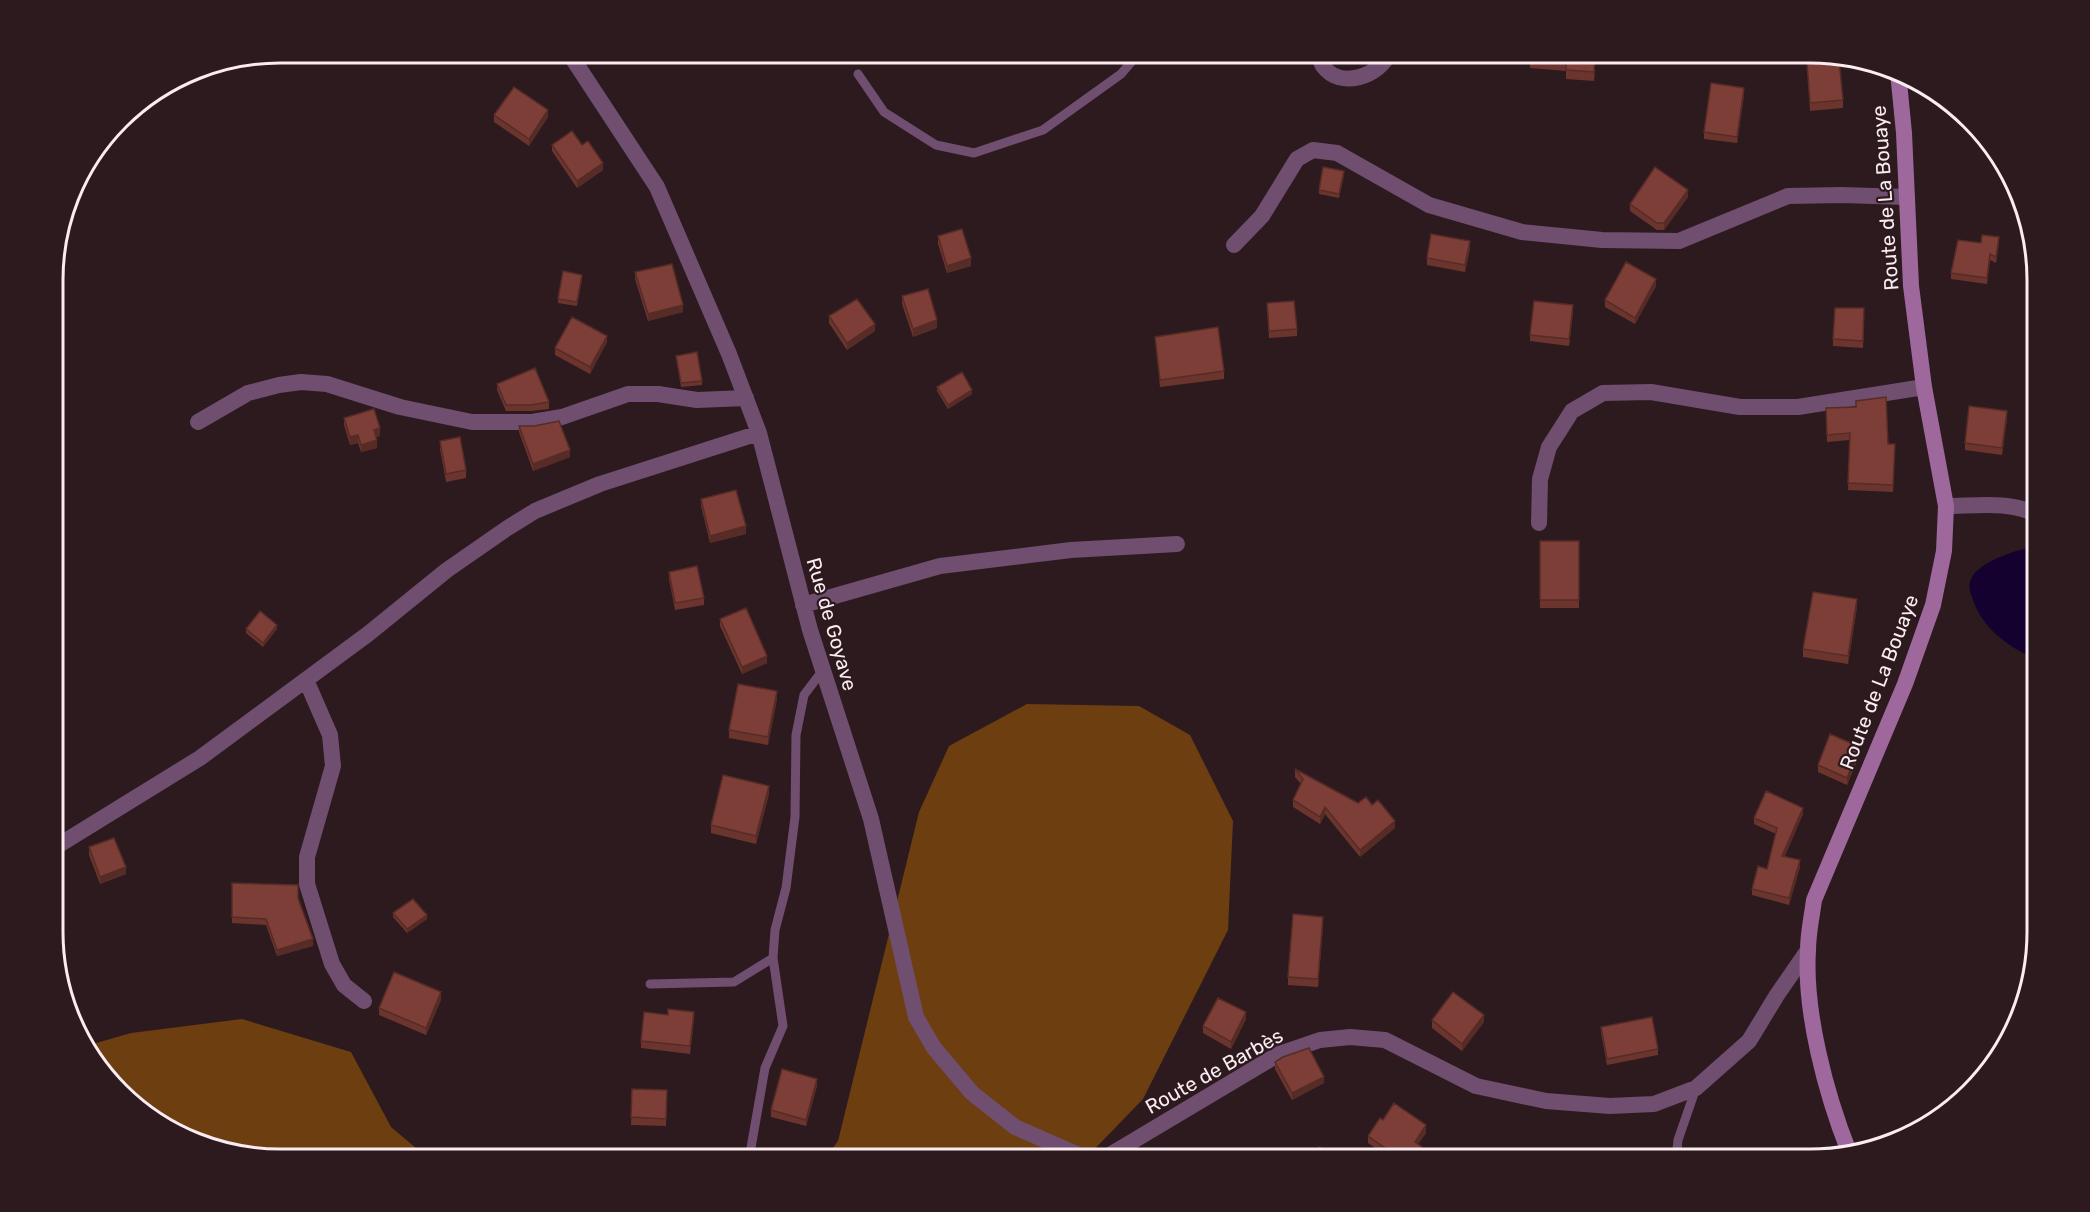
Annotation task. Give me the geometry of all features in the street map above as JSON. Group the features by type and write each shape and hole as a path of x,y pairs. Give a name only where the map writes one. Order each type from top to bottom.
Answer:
{"main road":[{"name":"Route de La Bouaye","path":"1847,1146 1838,1123 1817,1043 1808,974 1808,950 1814,900 1905,684 1933,605 1944,551 1946,506 1924,387 1911,286 1904,133 1899,82"}],"street":[{"name":"Rue de Goyave","path":"576,63 657,187 729,354 759,433 803,605 871,819 916,1017 934,1048 972,1093 1014,1127 1065,1149"},
{"path":"1322,63 1338,77 1354,78 1372,73 1383,63"},
{"path":"1234,245 1262,216 1297,159 1313,150 1338,153 1429,206 1522,232 1602,240 1679,241 1788,196 1907,197"},
{"path":"198,422 248,393 301,382 327,384 400,407 483,423 532,422 562,417 628,394 658,394 697,400 746,398"},
{"path":"1539,523 1540,479 1549,447 1572,411 1603,393 1651,392 1740,407 1798,407 1924,387"},
{"path":"63,842 191,764 368,634 447,570 535,511 600,484 759,433"},
{"path":"1946,506 2027,508"},
{"path":"803,605 940,566 1071,550 1177,544"},
{"path":"306,680 330,735 333,766 307,857 307,884 332,964 344,985 364,1001"},
{"name":"Route de Barbès","path":"1120,1149 1279,1054 1320,1040 1350,1036 1385,1040 1476,1086 1546,1101 1610,1106 1654,1104 1695,1088 1749,1041 1808,950"}],"lane":[{"path":"858,74 884,112 936,145 974,153 1043,130 1121,74 1130,63"},
{"path":"751,1149 765,1068 783,1026 773,958 775,930 786,888 795,817 796,735 804,695 823,670"},
{"path":"650,984 734,982 773,958"},
{"path":"1677,1149 1695,1088"}],"shaded area":[{"path":"2027,548 2027,653 2025,654 1992,631 1980,615 1970,588 1971,579 1982,567 1991,561"},
{"path":"1027,704 1139,706 1190,735 1233,821 1228,930 1143,1099 1095,1149 832,1149 838,1141 919,812 949,746"},
{"path":"242,1019 351,1052 391,1127 417,1149 266,1149 224,1142 184,1127 137,1095 117,1075 94,1044 131,1033"}],"building":[{"path":"1566,63 1594,63 1594,72 1566,70"},
{"path":"1807,63 1840,65 1843,100 1810,103"},
{"path":"1711,83 1744,88 1737,137 1704,132"},
{"path":"514,87 548,110 529,139 494,115"},
{"path":"572,131 582,145 588,141 603,163 577,181 552,145"},
{"path":"1323,167 1344,171 1339,194 1319,190"},
{"path":"1655,167 1688,190 1664,223 1657,223 1630,204"},
{"path":"962,229 971,258 947,266 938,236"},
{"path":"1431,234 1470,241 1465,265 1427,258"},
{"path":"1982,235 1999,237 1996,257 1990,254 1987,278 1951,273 1958,240 1981,243"},
{"path":"1626,262 1656,279 1635,318 1605,300"},
{"path":"672,264 683,305 648,314 635,272"},
{"path":"563,271 582,275 577,302 558,299"},
{"path":"928,289 937,320 913,329 902,296"},
{"path":"857,299 875,324 847,343 829,316"},
{"path":"1294,301 1297,329 1269,331 1267,303"},
{"path":"1534,301 1573,305 1569,339 1530,335"},
{"path":"1835,308 1864,308 1863,341 1833,339"},
{"path":"572,317 607,336 590,367 555,348"},
{"path":"1218,327 1224,371 1160,380 1155,337"},
{"path":"697,352 702,381 681,383 676,356"},
{"path":"535,368 549,402 506,405 497,384"},
{"path":"962,372 972,390 948,405 937,387"},
{"path":"1886,397 1888,444 1895,444 1893,485 1848,483 1850,433 1827,435 1826,408 1856,407 1856,401"},
{"path":"1969,406 2007,411 2002,448 1965,443"},
{"path":"374,409 380,428 374,430 377,440 361,445 358,435 350,437 344,418"},
{"path":"559,421 570,450 533,464 519,426 534,426"},
{"path":"460,437 466,470 446,474 440,441"},
{"path":"736,490 746,526 710,536 701,499"},
{"path":"1540,541 1579,541 1579,600 1540,600"},
{"path":"697,566 704,598 675,603 669,572"},
{"path":"1813,592 1857,599 1848,656 1803,649"},
{"path":"746,608 767,656 742,667 720,619"},
{"path":"260,611 277,625 263,643 246,629"},
{"path":"738,684 777,691 768,737 729,730"},
{"path":"1830,734 1860,747 1847,778 1818,765"},
{"path":"1295,769 1358,803 1366,797 1372,805 1378,800 1395,821 1360,850 1325,807 1320,817 1293,800 1303,779"},
{"path":"723,775 769,786 756,836 711,825"},
{"path":"1766,791 1803,808 1782,856 1800,860 1789,898 1752,889 1758,866 1767,869 1777,828 1754,818"},
{"path":"114,838 126,867 100,877 89,847"},
{"path":"232,883 298,885 298,898 313,939 277,950 266,919 232,917"},
{"path":"413,899 427,915 407,929 393,913"},
{"path":"1293,914 1323,917 1318,979 1288,977"},
{"path":"394,972 441,992 426,1028 379,1008"},
{"path":"1453,992 1484,1015 1462,1044 1432,1020"},
{"path":"1218,998 1246,1012 1231,1042 1203,1026"},
{"path":"668,1009 694,1012 690,1046 641,1041 644,1012 668,1015"},
{"path":"1652,1017 1658,1049 1607,1059 1601,1027"},
{"path":"1309,1048 1324,1077 1292,1093 1275,1062"},
{"path":"782,1069 817,1079 806,1120 771,1110"},
{"path":"632,1089 667,1090 666,1119 631,1117"},
{"path":"1394,1103 1426,1125 1415,1142 1422,1147 1420,1149 1387,1149 1368,1136 1380,1118 1383,1120"}]}
